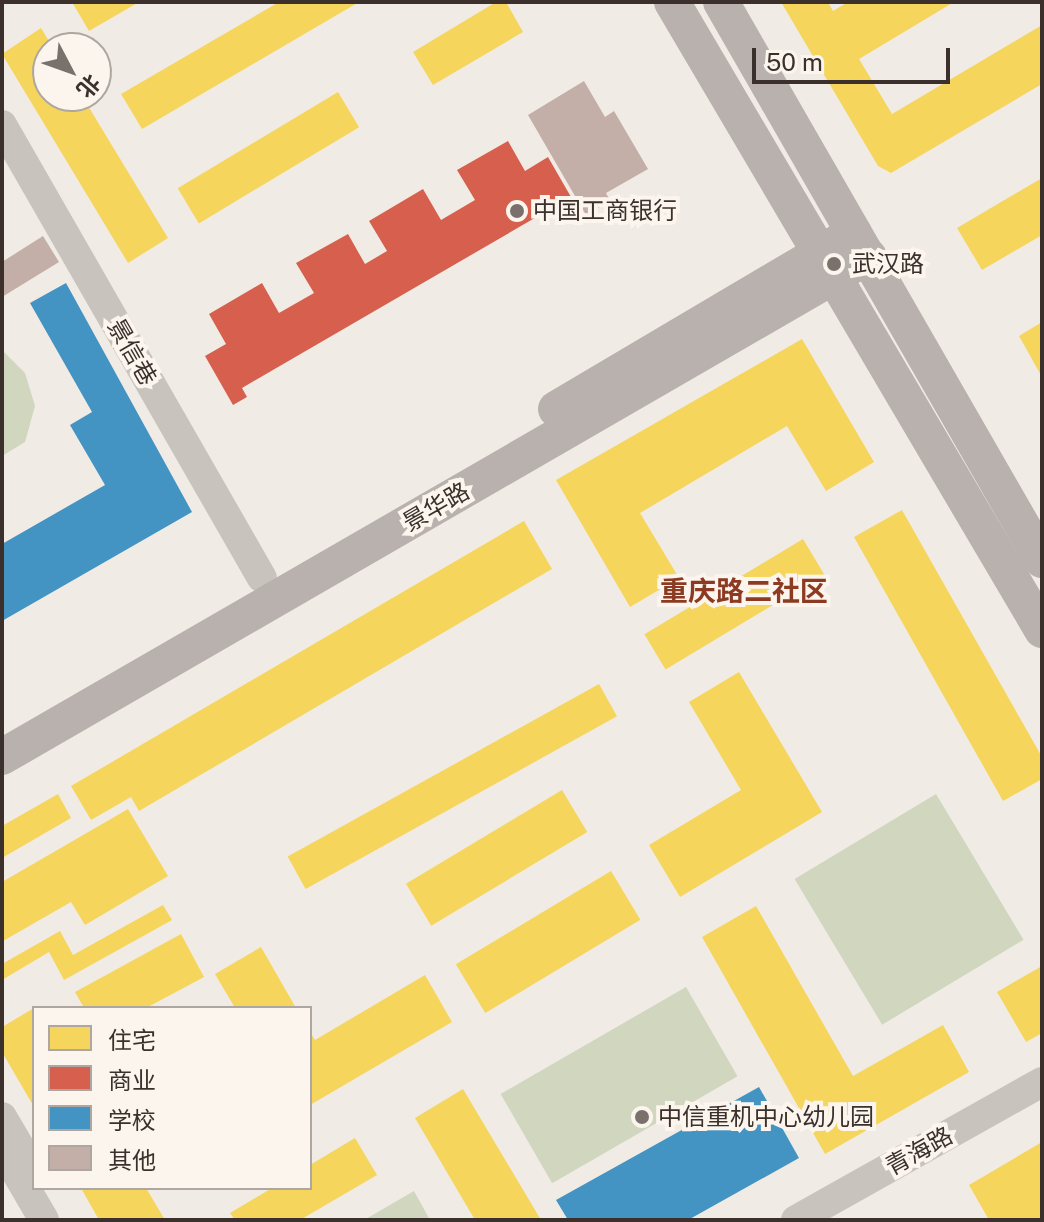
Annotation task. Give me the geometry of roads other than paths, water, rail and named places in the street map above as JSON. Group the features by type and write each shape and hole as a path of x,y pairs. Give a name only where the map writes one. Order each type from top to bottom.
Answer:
{"main road":[{"path":"672,2 826,266 1033,592 1042,630"},
{"path":"721,2 1042,560"},
{"name":"景华路","path":"2,757 862,244"},
{"name":"景华路","path":"2,728 262,578 826,266"}],"street":[{"name":"景信巷","path":"2,125 262,578"},
{"name":"青海路","path":"796,1220 1042,1082"},
{"path":"2,1117 32,1169"},
{"path":"2,1148 44,1220"},
{"path":"45,1190 62,1220"}],"place":[{"name":"中国工商银行","path":"517,211"},
{"name":"武汉路","path":"834,264"},
{"name":"中信重机中心幼儿园","path":"642,1117"}],"district":[{"name":"重庆路二社区","path":"744,591"}]}
